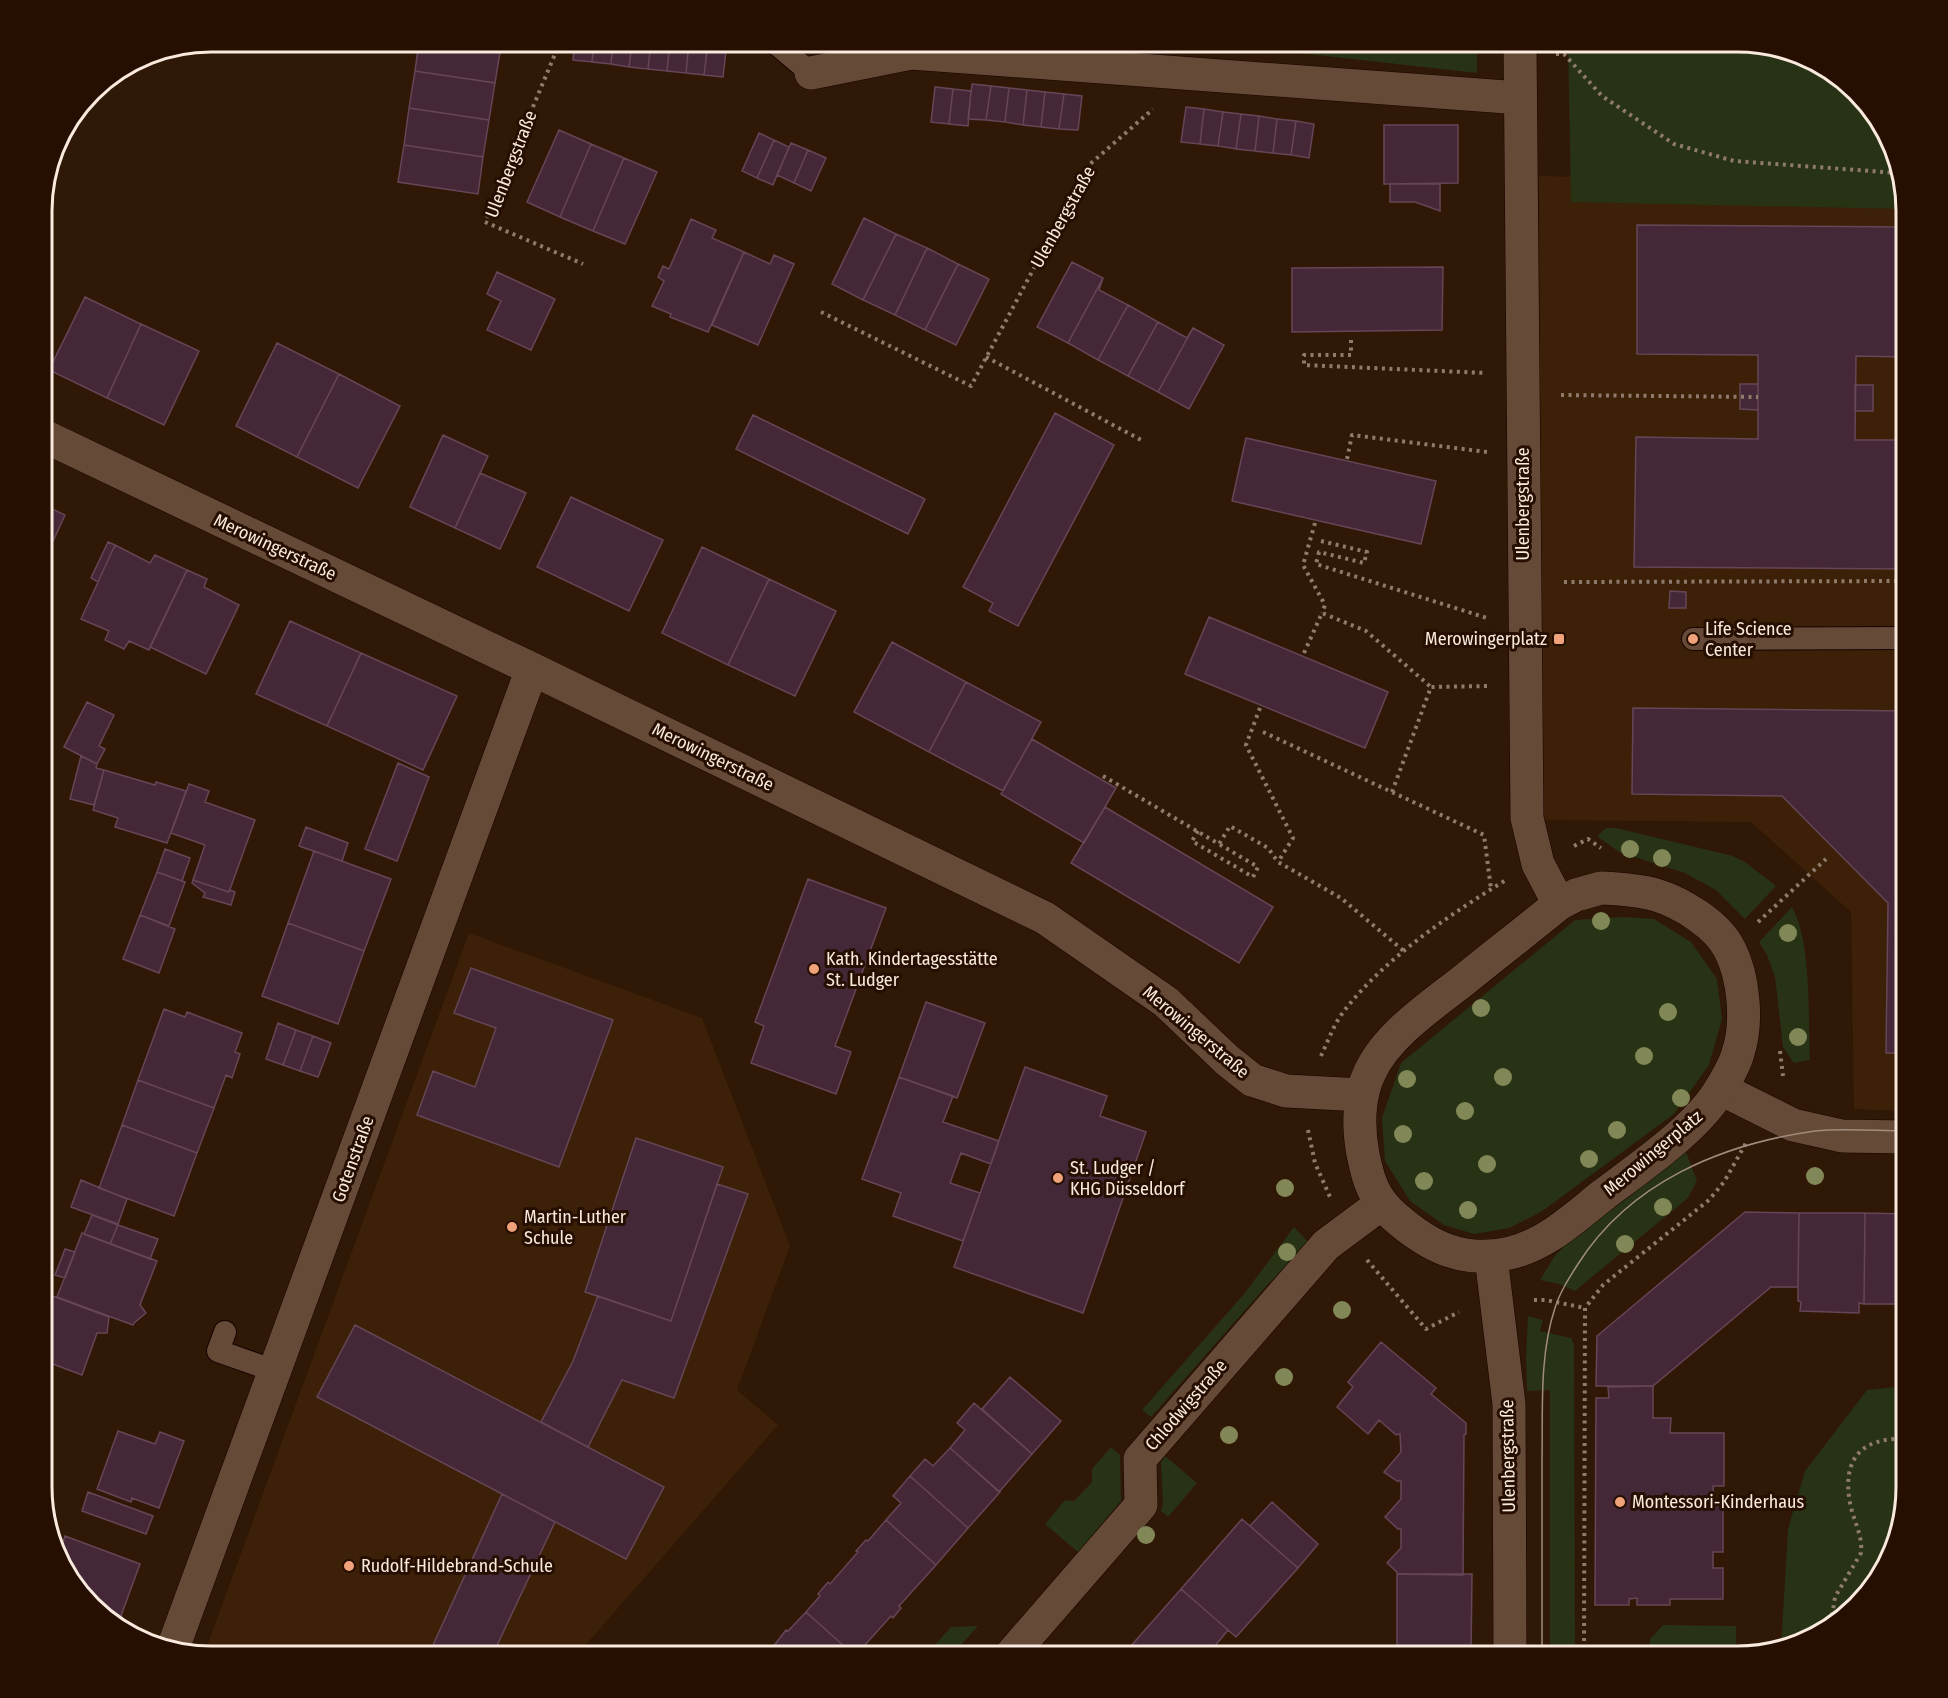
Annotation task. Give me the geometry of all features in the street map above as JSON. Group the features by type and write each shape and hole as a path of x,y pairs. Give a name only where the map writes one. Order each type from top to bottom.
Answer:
{"street":[{"name":"Ulenbergstraße","path":"1520,52 1527,818 1538,864 1559,904"},
{"path":"811,73 911,53 1520,98"},
{"name":"Merowingerstraße","path":"53,440 1045,918 1166,1002 1227,1060 1252,1080 1286,1091 1362,1095"},
{"name":"Gotenstraße","path":"176,1641 274,1371 334,1182 532,669"},
{"name":"Merowingerplatz","path":"1601,888 1655,895 1677,903 1698,916 1730,948 1739,975 1744,1011 1739,1052 1721,1089 1705,1111 1663,1149 1553,1234 1524,1250 1491,1257 1456,1254 1404,1225 1381,1204 1367,1175 1360,1140 1362,1095 1370,1072 1388,1045 1437,1001 1559,904 1576,895 1601,888"},
{"path":"1721,1089 1793,1125 1842,1136 1896,1137"},
{"name":"Chlodwigstraße","path":"1019,1646 1141,1505 1140,1459 1326,1245 1381,1204"},
{"name":"Ulenbergstraße","path":"1491,1257 1509,1404 1510,1646"}],"lane":[{"path":"786,52 811,73"},
{"path":"1693,639 1895,638"},
{"path":"225,1332 218,1352 274,1371"}],"path":[{"name":"Ulenbergstraße","path":"556,52 485,222 583,264"},
{"path":"1549,52 1564,54 1602,96 1674,144 1734,161 1890,172"},
{"name":"Ulenbergstraße","path":"821,312 971,386 1089,165 1194,74"},
{"path":"1351,340 1351,355 1304,355 1304,365 1522,385 1758,397"},
{"path":"986,357 1143,441"},
{"path":"1347,459 1352,435 1523,457"},
{"path":"1304,653 1325,605 1303,565 1315,523"},
{"path":"1321,541 1367,552 1364,563 1319,552 1317,564 1525,629"},
{"path":"1524,582 1895,581"},
{"path":"1322,613 1366,631 1431,687 1526,686"},
{"path":"1392,792 1431,687"},
{"path":"1260,708 1246,745 1293,838 1278,862"},
{"path":"1263,732 1484,835 1491,889"},
{"path":"1103,776 1198,831 1258,867 1252,877 1192,841 1198,831"},
{"path":"1219,844 1230,826 1268,848 1278,862 1341,898 1405,952"},
{"path":"1580,843 1588,839"},
{"path":"1730,948 1826,859"},
{"path":"1317,1063 1343,1012 1377,975 1438,925 1505,881"},
{"path":"1308,1127 1315,1163 1331,1198"},
{"path":"1584,1646 1585,1308 1603,1285 1709,1200 1724,1182 1736,1162"},
{"path":"1363,1254 1426,1329 1458,1312"},
{"path":"1534,1300 1546,1300 1585,1308"},
{"path":"1833,1612 1835,1597 1861,1553 1862,1546 1850,1505 1850,1469 1859,1452 1874,1441 1896,1440"}],"shaded area":[{"path":"1539,176 1892,184 1895,201 1896,1111 1854,1109 1851,912 1751,822 1542,820"},
{"path":"469,933 702,1018 790,1246 737,1390 778,1425 585,1646 207,1646"}],"green space":[{"path":"1289,52 1477,52 1477,73"},
{"path":"1568,52 1736,52 1777,58 1807,69 1825,79 1849,99 1869,123 1879,141 1890,171 1895,209 1571,202"},
{"path":"1606,828 1616,828 1733,856 1745,862 1776,886 1745,919 1716,890 1685,873 1619,852 1597,836"},
{"path":"1792,907 1803,940 1806,960 1810,1060 1794,1063 1783,1047 1775,977 1767,955 1759,942"},
{"path":"1623,917 1654,919 1691,942 1717,979 1722,1019 1709,1065 1674,1114 1541,1212 1509,1228 1474,1234 1444,1225 1410,1201 1385,1161 1382,1118 1401,1063 1575,920"},
{"path":"1686,1152 1697,1181 1688,1198 1575,1291 1559,1284 1540,1280 1554,1257 1587,1222 1661,1162"},
{"path":"1294,1227 1309,1243 1269,1283 1151,1417 1142,1410 1244,1294"},
{"path":"1528,1316 1543,1320 1540,1331 1571,1338 1574,1344 1575,1646 1550,1646 1550,1390 1527,1391"},
{"path":"1896,1387 1896,1486 1890,1527 1879,1557 1869,1575 1849,1599 1825,1619 1782,1638 1788,1529 1805,1471 1867,1390"},
{"path":"1111,1447 1120,1455 1121,1501 1078,1552 1045,1524 1065,1500 1074,1501 1092,1482 1092,1469"},
{"path":"1165,1456 1197,1483 1168,1517 1161,1511 1163,1504 1161,1462"},
{"path":"1663,1625 1736,1626 1736,1646 1650,1646 1650,1639"},
{"path":"978,1626 960,1646 934,1646 951,1627"}],"building":[{"path":"418,52 500,52 495,83 415,71"},
{"path":"574,52 593,52 592,62 573,60"},
{"path":"593,52 612,52 611,64 592,62"},
{"path":"612,52 631,52 629,67 611,64"},
{"path":"631,52 650,52 648,69 629,67"},
{"path":"650,52 669,52 667,71 648,69"},
{"path":"669,52 688,52 686,73 667,71"},
{"path":"688,52 707,52 704,75 686,73"},
{"path":"707,52 726,52 723,77 704,75"},
{"path":"415,71 495,83 489,120 409,108"},
{"path":"972,84 991,86 986,120 968,119"},
{"path":"991,86 1009,88 1005,122 986,120"},
{"path":"935,87 953,89 949,124 931,122"},
{"path":"1009,88 1027,90 1023,125 1005,122"},
{"path":"953,89 971,91 968,126 949,124"},
{"path":"1027,90 1045,92 1041,127 1023,125"},
{"path":"1045,92 1064,94 1059,129 1041,127"},
{"path":"1064,94 1082,96 1078,130 1059,129"},
{"path":"1186,107 1204,109 1200,144 1181,142"},
{"path":"409,108 489,120 483,157 404,145"},
{"path":"1204,109 1223,112 1218,146 1200,144"},
{"path":"1223,112 1241,114 1236,149 1218,146"},
{"path":"1241,114 1259,116 1255,151 1236,149"},
{"path":"1259,116 1277,119 1273,153 1255,151"},
{"path":"1277,119 1296,121 1291,155 1273,153"},
{"path":"1296,121 1314,124 1309,158 1291,155"},
{"path":"1384,125 1458,125 1458,183 1384,184"},
{"path":"559,130 591,144 560,217 527,202"},
{"path":"759,133 774,140 757,178 742,171"},
{"path":"774,140 789,147 773,185 757,178"},
{"path":"791,143 808,150 794,183 777,175"},
{"path":"591,144 624,158 593,231 560,217"},
{"path":"404,145 483,157 478,194 398,182"},
{"path":"808,150 826,158 811,191 794,183"},
{"path":"624,158 657,172 625,244 593,231"},
{"path":"1390,184 1440,184 1440,211 1415,202 1390,202"},
{"path":"864,218 896,234 863,300 832,284"},
{"path":"691,219 716,230 712,238 744,252 708,332 670,317 671,314 652,306 664,281 658,277 663,266 669,269"},
{"path":"1637,225 1895,227 1895,357 1856,356 1855,440 1895,440 1895,569 1634,567 1636,437 1758,439 1758,355 1637,354"},
{"path":"896,234 927,248 895,315 863,300"},
{"path":"927,248 958,264 925,330 895,315"},
{"path":"744,252 770,264 774,255 794,264 758,345 712,325"},
{"path":"1072,262 1103,278 1068,343 1037,327"},
{"path":"958,264 989,279 956,345 925,330"},
{"path":"1443,267 1442,330 1292,332 1292,268"},
{"path":"497,272 555,299 531,350 487,330 501,301 487,294"},
{"path":"1103,278 1099,290 1128,305 1098,360 1068,343"},
{"path":"85,297 141,324 107,398 53,372 53,362"},
{"path":"1128,305 1158,322 1128,376 1098,360"},
{"path":"1158,322 1187,338 1193,328 1158,392 1128,376"},
{"path":"141,324 199,351 164,425 107,398"},
{"path":"1193,328 1224,345 1189,409 1158,392"},
{"path":"277,343 339,374 297,457 236,426"},
{"path":"339,374 400,406 358,488 297,457"},
{"path":"1740,384 1758,384 1758,410 1740,409"},
{"path":"1855,385 1873,385 1873,411 1855,411"},
{"path":"1055,413 1114,445 1018,626 989,611 993,603 963,587"},
{"path":"753,415 925,499 908,534 736,449"},
{"path":"443,435 488,456 455,528 410,507"},
{"path":"1246,438 1436,481 1421,544 1232,501"},
{"path":"480,473 526,493 500,549 455,528"},
{"path":"571,497 663,540 629,611 537,567"},
{"path":"53,509 65,515 53,541"},
{"path":"108,542 115,545 98,582 91,578"},
{"path":"115,545 150,563 155,555 187,570 149,650 129,641 124,649 105,640 109,631 81,619"},
{"path":"702,547 769,579 728,665 662,633"},
{"path":"187,570 207,579 204,587 239,605 206,674 150,647"},
{"path":"769,579 836,611 795,696 728,665"},
{"path":"1670,591 1686,592 1686,608 1669,608"},
{"path":"1209,617 1388,692 1365,748 1185,674"},
{"path":"290,621 361,653 327,726 256,694"},
{"path":"892,642 966,682 929,752 854,712"},
{"path":"361,653 457,696 423,770 327,726"},
{"path":"966,682 1041,722 1003,791 929,752"},
{"path":"87,702 114,715 99,746 105,749 97,764 64,747"},
{"path":"1633,708 1895,711 1896,1053 1886,1053 1888,903 1782,796 1632,794"},
{"path":"1032,739 1116,788 1084,843 1001,794"},
{"path":"81,756 97,764 96,768 104,770 94,805 70,799"},
{"path":"398,763 429,777 397,861 365,849"},
{"path":"104,770 155,785 156,782 186,791 167,843 115,827 118,818 93,810"},
{"path":"189,784 209,791 205,802 255,820 229,892 193,880 205,845 171,833"},
{"path":"1105,807 1273,907 1239,963 1071,863"},
{"path":"306,827 348,843 342,861 299,846"},
{"path":"165,849 190,858 182,881 157,872"},
{"path":"314,851 391,879 364,951 288,923"},
{"path":"157,872 185,882 169,926 140,915"},
{"path":"808,879 886,908 835,1046 851,1052 836,1094 751,1063 764,1026 755,1022"},
{"path":"193,880 235,892 231,905 203,897 205,893 192,883"},
{"path":"140,915 175,929 159,973 123,959"},
{"path":"288,923 364,951 338,1024 262,996"},
{"path":"471,968 613,1020 559,1167 417,1115 433,1071 475,1087 496,1028 454,1013"},
{"path":"926,1002 985,1023 957,1098 899,1077"},
{"path":"164,1009 185,1017 187,1012 242,1033 235,1052 240,1054 232,1078 226,1075 214,1108 138,1080"},
{"path":"278,1023 296,1030 283,1065 266,1059"},
{"path":"296,1030 313,1036 300,1071 283,1065"},
{"path":"313,1036 331,1043 318,1077 300,1071"},
{"name":"St. Ludger / KHG Düsseldorf","path":"1025,1067 1107,1096 1100,1116 1146,1132 1083,1313 954,1267"},
{"path":"899,1077 953,1096 943,1122 999,1141 991,1164 961,1153 950,1183 980,1193 963,1241 893,1216 901,1193 862,1179"},
{"path":"138,1080 214,1108 197,1153 122,1125"},
{"path":"122,1125 197,1153 174,1216 99,1188"},
{"path":"636,1138 723,1167 671,1321 585,1292"},
{"path":"81,1180 127,1199 118,1224 71,1207"},
{"path":"717,1184 748,1194 674,1398 622,1380 588,1447 541,1422 573,1361 598,1296 671,1321"},
{"path":"1745,1212 1799,1213 1798,1287 1771,1287 1653,1386 1596,1386 1597,1336"},
{"path":"1799,1213 1865,1213 1864,1304 1859,1303 1859,1313 1800,1311 1801,1302 1798,1301"},
{"path":"1865,1213 1896,1214 1896,1304 1864,1304"},
{"path":"92,1215 118,1225 110,1244 84,1234"},
{"path":"118,1225 158,1239 150,1259 110,1244"},
{"path":"82,1233 157,1261 140,1305 146,1313 133,1325 57,1297"},
{"path":"65,1249 75,1252 65,1278 55,1275"},
{"path":"53,1296 109,1317 107,1333 97,1333 82,1375 53,1364"},
{"path":"355,1325 664,1487 626,1559 317,1397"},
{"path":"1381,1342 1436,1388 1431,1394 1466,1423 1463,1575 1397,1574 1387,1563 1401,1548 1401,1529 1385,1517 1401,1499 1401,1481 1397,1481 1384,1472 1401,1452 1400,1434 1396,1435 1379,1420 1368,1434 1337,1407 1353,1387 1348,1382"},
{"path":"1010,1377 1061,1421 1032,1454 982,1409"},
{"path":"1653,1386 1653,1418 1671,1418 1670,1433 1724,1433 1724,1486 1713,1486 1714,1502 1723,1502 1723,1552 1713,1552 1713,1568 1723,1568 1723,1599 1670,1599 1670,1605 1637,1605 1637,1598 1629,1599 1629,1605 1595,1605 1596,1398 1609,1398 1608,1387"},
{"path":"974,1403 1032,1454 999,1492 950,1448 965,1430 957,1423"},
{"path":"118,1431 155,1444 160,1432 184,1441 159,1508 132,1498 131,1502 97,1489"},
{"path":"950,1448 1000,1492 968,1528 910,1476 925,1459 933,1466"},
{"path":"910,1476 968,1528 936,1565 886,1520 901,1503 893,1496"},
{"path":"88,1492 153,1516 146,1534 82,1511"},
{"path":"502,1494 555,1522 497,1646 433,1646"},
{"path":"1272,1502 1318,1544 1298,1568 1250,1526"},
{"path":"1242,1519 1298,1568 1236,1637 1181,1589"},
{"path":"886,1520 936,1565 899,1606 901,1608 893,1618 891,1616 864,1646 844,1646 806,1612 820,1596 818,1594 828,1582 830,1584 858,1552 856,1551 866,1540 868,1541"},
{"path":"65,1536 140,1564 121,1617 99,1599 85,1583 69,1557 63,1542"},
{"path":"1397,1574 1472,1574 1471,1646 1397,1646"},
{"path":"1181,1589 1228,1630 1215,1646 1131,1646"},
{"path":"806,1612 844,1646 774,1646 786,1630 788,1631"}],"tram line":[{"path":"1542,1646 1544,1364 1555,1308 1578,1264 1599,1235 1624,1210 1651,1189 1713,1157 1780,1137 1815,1131 1896,1131"}],"place":[{"name":"Merowingerplatz","path":"1559,639"},
{"name":"Life Science Center","path":"1693,639"},
{"name":"Kath. Kindertagesstätte St. Ludger","path":"814,969"},
{"name":"St. Ludger / KHG Düsseldorf","path":"1058,1178"},
{"name":"Martin-Luther Schule","path":"512,1227"},
{"name":"Montessori-Kinderhaus","path":"1620,1502"},
{"name":"Rudolf-Hildebrand-Schule","path":"349,1566"}]}
